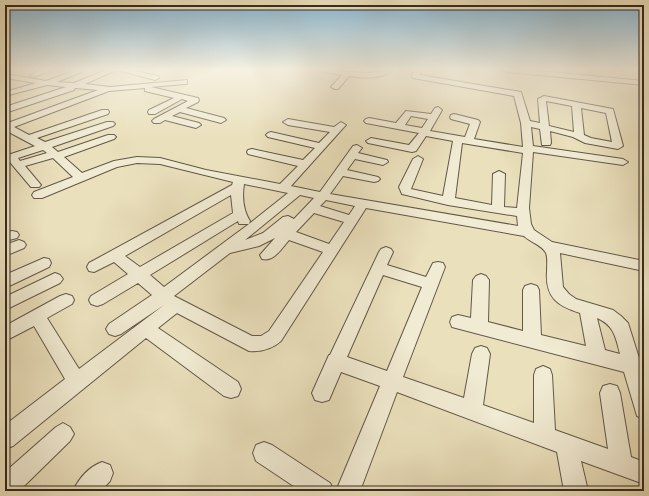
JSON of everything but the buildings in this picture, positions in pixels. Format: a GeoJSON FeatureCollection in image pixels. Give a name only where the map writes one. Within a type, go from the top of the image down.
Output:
{"type":"FeatureCollection","features":[{"type":"Feature","properties":{"kind":"street"},"geometry":{"type":"LineString","coordinates":[[30,93],[42,98]]}},
{"type":"Feature","properties":{"kind":"street"},"geometry":{"type":"LineString","coordinates":[[5,110],[56,93]]}},
{"type":"Feature","properties":{"kind":"street"},"geometry":{"type":"LineString","coordinates":[[6,127],[99,93]]}},
{"type":"Feature","properties":{"kind":"street"},"geometry":{"type":"LineString","coordinates":[[165,93],[195,100],[161,119],[196,125]]}},
{"type":"Feature","properties":{"kind":"street"},"geometry":{"type":"LineString","coordinates":[[517,93],[527,123],[528,150],[523,213],[524,224],[528,232]]}},
{"type":"Feature","properties":{"kind":"street"},"geometry":{"type":"LineString","coordinates":[[156,100],[168,94]]}},
{"type":"Feature","properties":{"kind":"street"},"geometry":{"type":"LineString","coordinates":[[152,112],[182,97]]}},
{"type":"Feature","properties":{"kind":"street"},"geometry":{"type":"LineString","coordinates":[[527,123],[544,127],[579,136],[588,141],[618,146],[612,112],[542,99],[544,127],[546,143]]}},
{"type":"Feature","properties":{"kind":"street"},"geometry":{"type":"LineString","coordinates":[[576,105],[579,136]]}},
{"type":"Feature","properties":{"kind":"street"},"geometry":{"type":"LineString","coordinates":[[182,107],[222,116]]}},
{"type":"Feature","properties":{"kind":"street"},"geometry":{"type":"LineString","coordinates":[[56,109],[82,120]]}},
{"type":"Feature","properties":{"kind":"street"},"geometry":{"type":"LineString","coordinates":[[29,138],[105,112]]}},
{"type":"Feature","properties":{"kind":"street"},"geometry":{"type":"LineString","coordinates":[[371,141],[412,149],[436,114],[409,113],[398,127]]}},
{"type":"Feature","properties":{"kind":"street"},"geometry":{"type":"LineString","coordinates":[[448,201],[463,140],[475,122],[454,117]]}},
{"type":"Feature","properties":{"kind":"street"},"geometry":{"type":"LineString","coordinates":[[283,188],[338,128],[288,122]]}},
{"type":"Feature","properties":{"kind":"street"},"geometry":{"type":"LineString","coordinates":[[369,122],[463,140],[623,162]]}},
{"type":"Feature","properties":{"kind":"street"},"geometry":{"type":"LineString","coordinates":[[5,166],[45,146],[110,124]]}},
{"type":"Feature","properties":{"kind":"street"},"geometry":{"type":"LineString","coordinates":[[6,127],[45,146],[80,178]]}},
{"type":"Feature","properties":{"kind":"street"},"geometry":{"type":"LineString","coordinates":[[271,135],[321,146]]}},
{"type":"Feature","properties":{"kind":"street"},"geometry":{"type":"LineString","coordinates":[[13,161],[56,155],[111,137]]}},
{"type":"Feature","properties":{"kind":"street"},"geometry":{"type":"LineString","coordinates":[[252,152],[305,164]]}},
{"type":"Feature","properties":{"kind":"street"},"geometry":{"type":"LineString","coordinates":[[227,249],[252,244],[268,238],[318,195],[340,172],[355,152],[383,162]]}},
{"type":"Feature","properties":{"kind":"street"},"geometry":{"type":"LineString","coordinates":[[13,161],[37,190],[80,178],[114,164],[137,160],[160,161],[238,183],[283,188],[363,204],[528,232],[549,246],[644,266]]}},
{"type":"Feature","properties":{"kind":"street"},"geometry":{"type":"LineString","coordinates":[[418,160],[405,188],[406,191],[448,201],[523,213]]}},
{"type":"Feature","properties":{"kind":"street"},"geometry":{"type":"LineString","coordinates":[[340,172],[374,179]]}},
{"type":"Feature","properties":{"kind":"street"},"geometry":{"type":"LineString","coordinates":[[498,210],[499,174]]}},
{"type":"Feature","properties":{"kind":"street"},"geometry":{"type":"LineString","coordinates":[[238,183],[237,202],[240,214],[243,220],[252,228]]}},
{"type":"Feature","properties":{"kind":"street"},"geometry":{"type":"LineString","coordinates":[[94,267],[238,183]]}},
{"type":"Feature","properties":{"kind":"street"},"geometry":{"type":"LineString","coordinates":[[114,329],[168,299],[298,191]]}},
{"type":"Feature","properties":{"kind":"street"},"geometry":{"type":"LineString","coordinates":[[267,255],[312,208],[318,195]]}},
{"type":"Feature","properties":{"kind":"street"},"geometry":{"type":"LineString","coordinates":[[115,256],[168,299],[249,343],[257,344],[267,342],[274,336],[363,204]]}},
{"type":"Feature","properties":{"kind":"street"},"geometry":{"type":"LineString","coordinates":[[312,208],[352,220]]}},
{"type":"Feature","properties":{"kind":"street"},"geometry":{"type":"LineString","coordinates":[[97,300],[240,214]]}},
{"type":"Feature","properties":{"kind":"street"},"geometry":{"type":"LineString","coordinates":[[287,234],[332,250]]}},
{"type":"Feature","properties":{"kind":"street"},"geometry":{"type":"LineString","coordinates":[[5,251],[12,239]]}},
{"type":"Feature","properties":{"kind":"street"},"geometry":{"type":"LineString","coordinates":[[549,246],[554,254],[554,283],[558,292],[563,298],[587,308],[610,315],[618,321],[622,328],[644,409]]}},
{"type":"Feature","properties":{"kind":"street"},"geometry":{"type":"LineString","coordinates":[[322,393],[335,361],[386,252]]}},
{"type":"Feature","properties":{"kind":"street"},"geometry":{"type":"LineString","coordinates":[[5,282],[44,263]]}},
{"type":"Feature","properties":{"kind":"street"},"geometry":{"type":"LineString","coordinates":[[348,491],[435,275],[379,268]]}},
{"type":"Feature","properties":{"kind":"street"},"geometry":{"type":"LineString","coordinates":[[5,304],[55,279]]}},
{"type":"Feature","properties":{"kind":"street"},"geometry":{"type":"LineString","coordinates":[[479,327],[481,280]]}},
{"type":"Feature","properties":{"kind":"street"},"geometry":{"type":"LineString","coordinates":[[531,290],[532,340]]}},
{"type":"Feature","properties":{"kind":"street"},"geometry":{"type":"LineString","coordinates":[[5,438],[173,307],[168,299]]}},
{"type":"Feature","properties":{"kind":"street"},"geometry":{"type":"LineString","coordinates":[[5,334],[66,300]]}},
{"type":"Feature","properties":{"kind":"street"},"geometry":{"type":"LineString","coordinates":[[587,308],[597,357]]}},
{"type":"Feature","properties":{"kind":"street"},"geometry":{"type":"LineString","coordinates":[[37,316],[77,382]]}},
{"type":"Feature","properties":{"kind":"street"},"geometry":{"type":"LineString","coordinates":[[458,322],[631,365]]}},
{"type":"Feature","properties":{"kind":"street"},"geometry":{"type":"LineString","coordinates":[[146,329],[230,389]]}},
{"type":"Feature","properties":{"kind":"street"},"geometry":{"type":"LineString","coordinates":[[472,411],[481,354]]}},
{"type":"Feature","properties":{"kind":"street"},"geometry":{"type":"LineString","coordinates":[[335,361],[644,473]]}},
{"type":"Feature","properties":{"kind":"street"},"geometry":{"type":"LineString","coordinates":[[543,375],[545,438]]}},
{"type":"Feature","properties":{"kind":"street"},"geometry":{"type":"LineString","coordinates":[[610,393],[621,465]]}},
{"type":"Feature","properties":{"kind":"street"},"geometry":{"type":"LineString","coordinates":[[5,488],[63,434]]}},
{"type":"Feature","properties":{"kind":"street"},"geometry":{"type":"LineString","coordinates":[[566,445],[576,491]]}},
{"type":"Feature","properties":{"kind":"street"},"geometry":{"type":"LineString","coordinates":[[264,453],[322,491]]}},
{"type":"Feature","properties":{"kind":"street"},"geometry":{"type":"LineString","coordinates":[[84,491],[102,473]]}}]}
